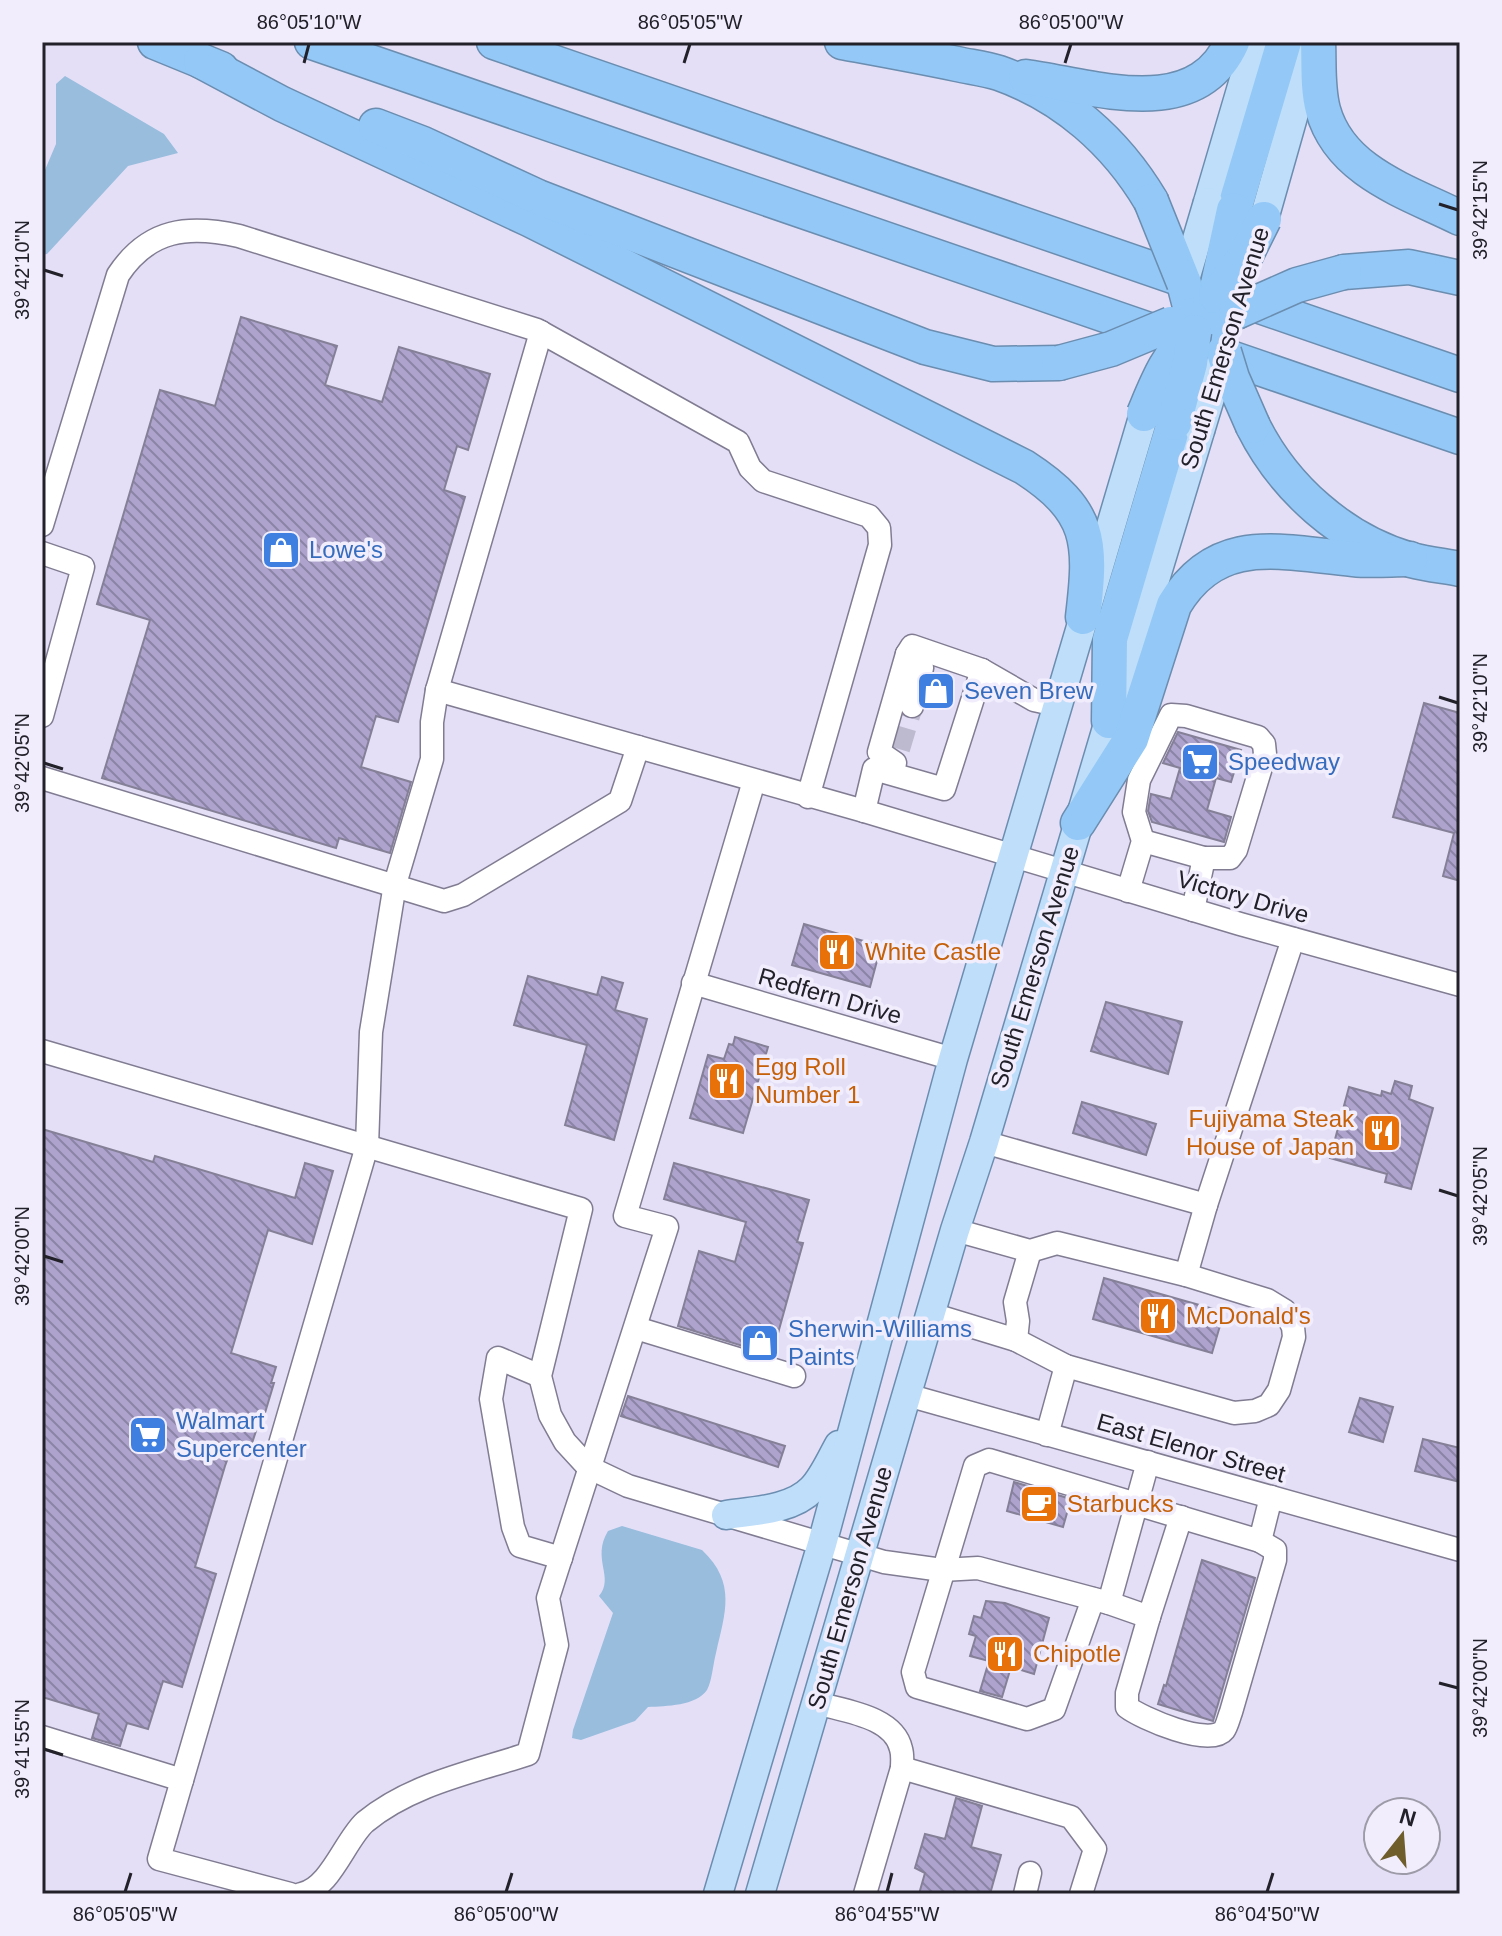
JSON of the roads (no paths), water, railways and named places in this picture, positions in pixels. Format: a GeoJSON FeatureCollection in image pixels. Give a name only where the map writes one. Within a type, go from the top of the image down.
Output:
{"type":"FeatureCollection","features":[{"type":"Feature","properties":{"kind":"highway"},"geometry":{"type":"LineString","coordinates":[[155,42],[423,144],[538,197],[925,347],[993,364],[1059,363],[1111,349],[1297,285],[1344,272],[1409,267],[1460,278]]}},
{"type":"Feature","properties":{"kind":"highway"},"geometry":{"type":"LineString","coordinates":[[312,42],[1460,437]]}},
{"type":"Feature","properties":{"kind":"highway"},"geometry":{"type":"LineString","coordinates":[[494,42],[1460,375]]}},
{"type":"Feature","properties":{"kind":"highway"},"geometry":{"type":"LineString","coordinates":[[842,42],[997,73],[1136,94],[1178,90],[1203,76],[1223,57],[1232,42]]}},
{"type":"Feature","properties":{"kind":"highway"},"geometry":{"type":"LineString","coordinates":[[1078,823],[1117,735],[1110,639],[1284,42]]}},
{"type":"Feature","properties":{"kind":"highway"},"geometry":{"type":"LineString","coordinates":[[1317,42],[1320,95],[1338,145],[1364,169],[1460,218]]}},
{"type":"Feature","properties":{"kind":"highway"},"geometry":{"type":"LineString","coordinates":[[201,61],[282,104],[529,219],[1024,467],[1048,482],[1068,502],[1080,521],[1089,555],[1083,617]]}},
{"type":"Feature","properties":{"kind":"highway"},"geometry":{"type":"LineString","coordinates":[[997,73],[1035,89],[1080,118],[1115,150],[1151,201],[1261,442],[1283,473],[1308,500],[1338,524],[1370,543],[1410,559],[1460,569]]}},
{"type":"Feature","properties":{"kind":"highway"},"geometry":{"type":"LineString","coordinates":[[1117,735],[1131,739],[1174,605],[1185,586],[1201,572],[1236,554],[1258,550],[1357,560],[1410,559]]}},
{"type":"Feature","properties":{"kind":"main road"},"geometry":{"type":"LineString","coordinates":[[1235,210],[1255,42]]}},
{"type":"Feature","properties":{"kind":"main road","name":"South Emerson Avenue"},"geometry":{"type":"LineString","coordinates":[[1235,210],[1317,42]]}},
{"type":"Feature","properties":{"kind":"main road","name":"South Emerson Avenue"},"geometry":{"type":"LineString","coordinates":[[718,1894],[822,1544],[953,1059],[1083,617],[1173,423]]}},
{"type":"Feature","properties":{"kind":"main road","name":"South Emerson Avenue"},"geometry":{"type":"LineString","coordinates":[[760,1894],[1078,823]]}},
{"type":"Feature","properties":{"kind":"main road"},"geometry":{"type":"LineString","coordinates":[[726,1515],[775,1507],[813,1489],[855,1421]]}},
{"type":"Feature","properties":{"kind":"street"},"geometry":{"type":"LineString","coordinates":[[42,525],[118,275],[125,264],[140,252],[179,230],[206,228],[239,236],[541,332],[738,442],[750,468],[763,481],[869,516],[879,528],[880,545],[808,797]]}},
{"type":"Feature","properties":{"kind":"street"},"geometry":{"type":"LineString","coordinates":[[290,1894],[159,1859],[367,1146],[371,1032],[395,884],[432,759],[432,722],[437,690],[541,332]]}},
{"type":"Feature","properties":{"kind":"street"},"geometry":{"type":"LineString","coordinates":[[42,553],[83,567],[42,716]]}},
{"type":"Feature","properties":{"kind":"street"},"geometry":{"type":"LineString","coordinates":[[982,670],[944,789],[879,752],[912,646],[982,670],[1034,700],[1057,705]]}},
{"type":"Feature","properties":{"kind":"street"},"geometry":{"type":"LineString","coordinates":[[907,654],[922,668],[912,706]]}},
{"type":"Feature","properties":{"kind":"street","name":"Victory Drive"},"geometry":{"type":"LineString","coordinates":[[437,690],[1460,985]]}},
{"type":"Feature","properties":{"kind":"street"},"geometry":{"type":"LineString","coordinates":[[1128,891],[1143,841],[1134,812],[1139,780],[1171,715],[1186,716],[1258,737],[1264,744],[1265,754],[1236,850],[1230,858],[1204,858],[1143,841]]}},
{"type":"Feature","properties":{"kind":"street"},"geometry":{"type":"LineString","coordinates":[[1117,735],[1139,780]]}},
{"type":"Feature","properties":{"kind":"street"},"geometry":{"type":"LineString","coordinates":[[42,778],[444,901],[463,895],[620,801],[638,747]]}},
{"type":"Feature","properties":{"kind":"street"},"geometry":{"type":"LineString","coordinates":[[864,811],[874,769],[896,762]]}},
{"type":"Feature","properties":{"kind":"street"},"geometry":{"type":"LineString","coordinates":[[301,1894],[329,1873],[363,1824],[405,1794],[528,1754],[557,1645],[548,1598],[667,1227],[625,1216],[754,781]]}},
{"type":"Feature","properties":{"kind":"street"},"geometry":{"type":"LineString","coordinates":[[1193,910],[1204,858]]}},
{"type":"Feature","properties":{"kind":"street"},"geometry":{"type":"LineString","coordinates":[[1186,1275],[1293,939]]}},
{"type":"Feature","properties":{"kind":"street","name":"Redfern Drive"},"geometry":{"type":"LineString","coordinates":[[693,983],[953,1059]]}},
{"type":"Feature","properties":{"kind":"street"},"geometry":{"type":"LineString","coordinates":[[42,1051],[581,1209],[540,1376],[550,1415],[565,1442],[591,1469],[628,1486],[884,1562],[942,1570],[978,1568],[1149,1617]]}},
{"type":"Feature","properties":{"kind":"street"},"geometry":{"type":"LineString","coordinates":[[984,1142],[1206,1205]]}},
{"type":"Feature","properties":{"kind":"street"},"geometry":{"type":"LineString","coordinates":[[931,1314],[1016,1340],[1066,1366],[1234,1413],[1255,1411],[1269,1405],[1279,1390],[1294,1337],[1293,1327],[1285,1311],[1267,1300],[1186,1275],[1057,1243],[1030,1251],[955,1230]]}},
{"type":"Feature","properties":{"kind":"street"},"geometry":{"type":"LineString","coordinates":[[1016,1340],[1018,1321],[1015,1302],[1030,1251]]}},
{"type":"Feature","properties":{"kind":"street"},"geometry":{"type":"LineString","coordinates":[[636,1328],[794,1376]]}},
{"type":"Feature","properties":{"kind":"street"},"geometry":{"type":"LineString","coordinates":[[540,1376],[498,1358],[491,1399],[513,1527],[520,1546],[561,1558]]}},
{"type":"Feature","properties":{"kind":"street"},"geometry":{"type":"LineString","coordinates":[[1047,1435],[1066,1366]]}},
{"type":"Feature","properties":{"kind":"street","name":"East Elenor Street"},"geometry":{"type":"LineString","coordinates":[[907,1395],[1460,1550]]}},
{"type":"Feature","properties":{"kind":"street"},"geometry":{"type":"LineString","coordinates":[[1148,1462],[1138,1504],[1101,1601],[1054,1709],[1027,1719],[917,1687],[913,1672],[942,1570],[975,1466],[989,1460],[1138,1504],[1181,1517],[1260,1541],[1275,1550],[1275,1560],[1231,1712],[1224,1730],[1215,1736],[1203,1737],[1140,1717],[1127,1707],[1127,1693],[1181,1517]]}},
{"type":"Feature","properties":{"kind":"street"},"geometry":{"type":"LineString","coordinates":[[1260,1541],[1271,1497]]}},
{"type":"Feature","properties":{"kind":"street"},"geometry":{"type":"LineString","coordinates":[[817,1703],[876,1720],[894,1734],[901,1749],[902,1768],[865,1894]]}},
{"type":"Feature","properties":{"kind":"street"},"geometry":{"type":"LineString","coordinates":[[42,1737],[182,1780]]}},
{"type":"Feature","properties":{"kind":"street"},"geometry":{"type":"LineString","coordinates":[[902,1768],[1071,1817],[1095,1849],[1081,1894]]}},
{"type":"Feature","properties":{"kind":"water"},"geometry":{"type":"Polygon","coordinates":[[[65,76],[164,134],[178,153],[128,166],[47,254],[42,255],[42,177],[56,144],[56,84],[65,76]]]}},
{"type":"Feature","properties":{"kind":"water"},"geometry":{"type":"Polygon","coordinates":[[[622,1526],[702,1550],[713,1562],[724,1587],[723,1625],[710,1682],[702,1695],[680,1704],[648,1707],[635,1721],[581,1740],[572,1738],[573,1730],[613,1613],[599,1596],[605,1582],[603,1541],[608,1531],[622,1526]]]}},
{"type":"Feature","properties":{"kind":"tunnel"},"geometry":{"type":"LineString","coordinates":[[899,749],[912,706]]}},
{"type":"Feature","properties":{"kind":"place","name":"Lowe's"},"geometry":{"type":"Point","coordinates":[281,550]}},
{"type":"Feature","properties":{"kind":"place","name":"Seven Brew"},"geometry":{"type":"Point","coordinates":[936,691]}},
{"type":"Feature","properties":{"kind":"place","name":"Speedway"},"geometry":{"type":"Point","coordinates":[1200,762]}},
{"type":"Feature","properties":{"kind":"place","name":"White Castle"},"geometry":{"type":"Point","coordinates":[837,952]}},
{"type":"Feature","properties":{"kind":"place","name":"Egg Roll Number 1"},"geometry":{"type":"Point","coordinates":[727,1081]}},
{"type":"Feature","properties":{"kind":"place","name":"Fujiyama Steak House of Japan"},"geometry":{"type":"Point","coordinates":[1382,1133]}},
{"type":"Feature","properties":{"kind":"place","name":"McDonald's"},"geometry":{"type":"Point","coordinates":[1158,1316]}},
{"type":"Feature","properties":{"kind":"place","name":"Sherwin-Williams Paints"},"geometry":{"type":"Point","coordinates":[760,1343]}},
{"type":"Feature","properties":{"kind":"place","name":"Walmart Supercenter"},"geometry":{"type":"Point","coordinates":[148,1435]}},
{"type":"Feature","properties":{"kind":"place","name":"Starbucks"},"geometry":{"type":"Point","coordinates":[1039,1504]}},
{"type":"Feature","properties":{"kind":"place","name":"Chipotle"},"geometry":{"type":"Point","coordinates":[1005,1654]}}]}
